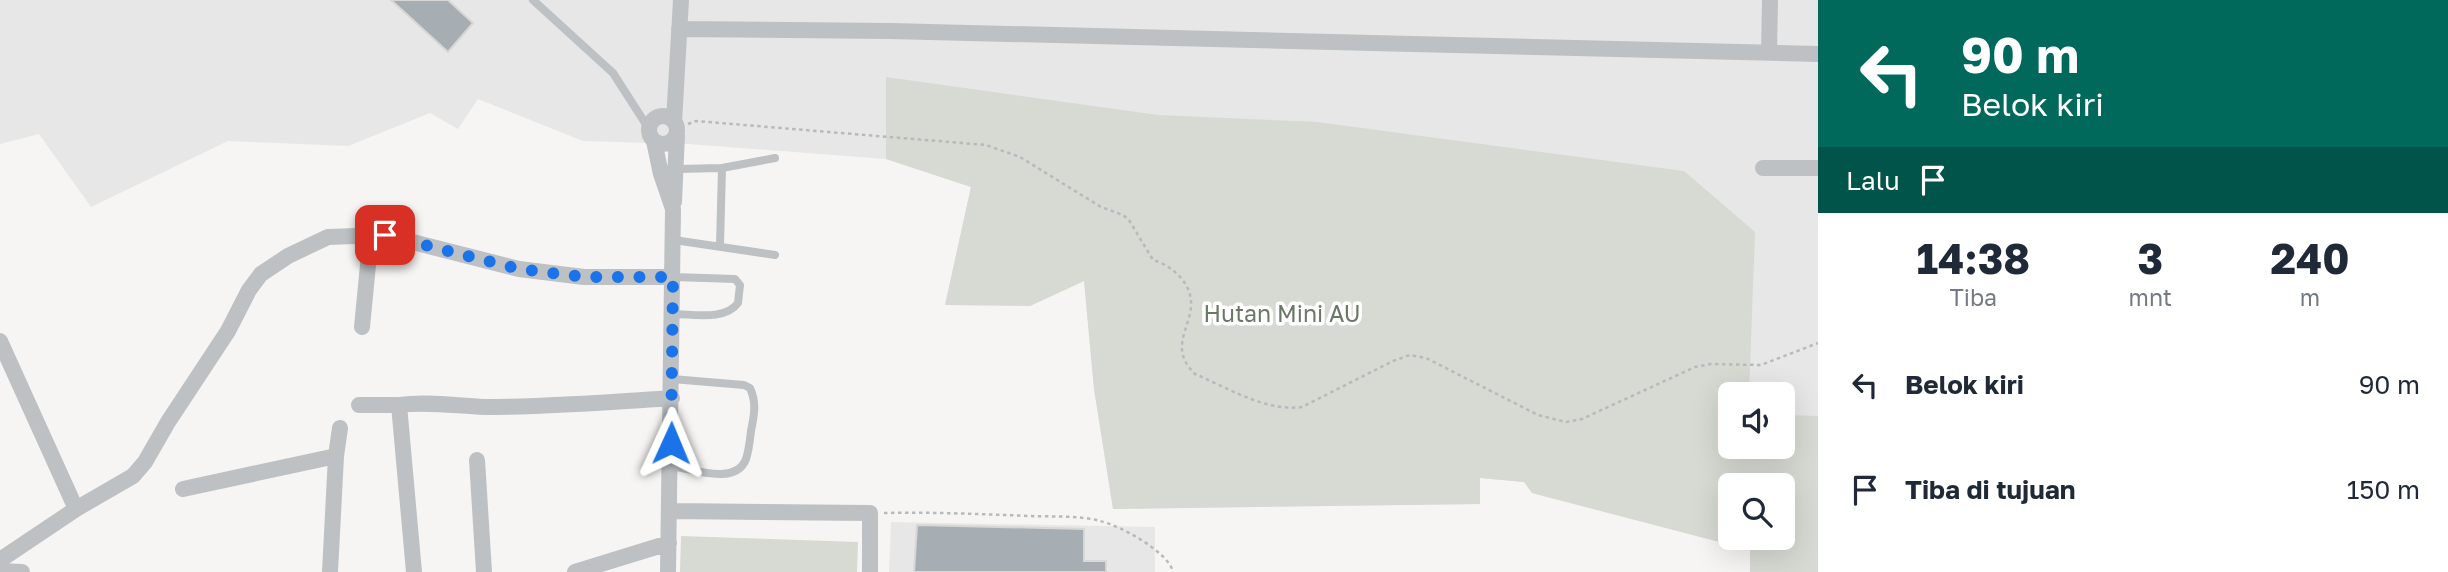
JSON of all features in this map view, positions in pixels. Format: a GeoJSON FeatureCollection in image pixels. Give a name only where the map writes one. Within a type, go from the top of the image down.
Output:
{"type":"FeatureCollection","features":[{"type":"Feature","properties":{"kind":"street"},"geometry":{"type":"LineString","coordinates":[[668,572],[673,209],[677,169],[681,0]]}},
{"type":"Feature","properties":{"kind":"street"},"geometry":{"type":"LineString","coordinates":[[1769,52],[1770,0]]}},
{"type":"Feature","properties":{"kind":"street"},"geometry":{"type":"LineString","coordinates":[[679,29],[890,31],[1818,54]]}},
{"type":"Feature","properties":{"kind":"street"},"geometry":{"type":"LineString","coordinates":[[673,209],[651,135],[657,117],[666,116],[676,128]]}},
{"type":"Feature","properties":{"kind":"street"},"geometry":{"type":"LineString","coordinates":[[651,135],[667,144],[676,128]]}},
{"type":"Feature","properties":{"kind":"street"},"geometry":{"type":"LineString","coordinates":[[1763,168],[1818,168]]}},
{"type":"Feature","properties":{"kind":"street"},"geometry":{"type":"LineString","coordinates":[[0,560],[76,509],[125,481],[145,462],[261,274],[281,260],[328,237],[371,234],[402,237],[467,257],[519,269],[584,277],[673,277]]}},
{"type":"Feature","properties":{"kind":"street"},"geometry":{"type":"LineString","coordinates":[[362,327],[371,234]]}},
{"type":"Feature","properties":{"kind":"street"},"geometry":{"type":"LineString","coordinates":[[0,341],[76,509]]}},
{"type":"Feature","properties":{"kind":"street"},"geometry":{"type":"LineString","coordinates":[[359,405],[412,403],[484,407],[561,406],[672,398]]}},
{"type":"Feature","properties":{"kind":"street"},"geometry":{"type":"LineString","coordinates":[[399,405],[414,572]]}},
{"type":"Feature","properties":{"kind":"street"},"geometry":{"type":"LineString","coordinates":[[330,572],[340,428]]}},
{"type":"Feature","properties":{"kind":"street"},"geometry":{"type":"LineString","coordinates":[[183,489],[336,456]]}},
{"type":"Feature","properties":{"kind":"street"},"geometry":{"type":"LineString","coordinates":[[477,460],[484,572]]}},
{"type":"Feature","properties":{"kind":"street"},"geometry":{"type":"LineString","coordinates":[[670,511],[870,513],[870,572]]}},
{"type":"Feature","properties":{"kind":"street"},"geometry":{"type":"LineString","coordinates":[[575,572],[669,543]]}},
{"type":"Feature","properties":{"kind":"street"},"geometry":{"type":"LineString","coordinates":[[0,571],[22,572]]}},
{"type":"Feature","properties":{"kind":"lane"},"geometry":{"type":"LineString","coordinates":[[533,0],[613,73],[651,135]]}},
{"type":"Feature","properties":{"kind":"lane"},"geometry":{"type":"LineString","coordinates":[[677,169],[722,168],[775,158]]}},
{"type":"Feature","properties":{"kind":"lane"},"geometry":{"type":"LineString","coordinates":[[720,245],[722,168]]}},
{"type":"Feature","properties":{"kind":"lane"},"geometry":{"type":"LineString","coordinates":[[674,240],[775,255]]}},
{"type":"Feature","properties":{"kind":"lane"},"geometry":{"type":"LineString","coordinates":[[673,277],[735,279],[740,285],[738,303],[728,312],[713,315],[673,314]]}},
{"type":"Feature","properties":{"kind":"lane"},"geometry":{"type":"LineString","coordinates":[[671,466],[720,474],[740,468],[746,459],[755,409],[750,388],[744,385],[672,379]]}},
{"type":"Feature","properties":{"kind":"path"},"geometry":{"type":"LineString","coordinates":[[676,128],[696,121],[986,145],[1020,158],[1101,207],[1129,220],[1153,260],[1165,264],[1185,282],[1190,294],[1191,307],[1182,349],[1185,363],[1195,374],[1273,407],[1303,407],[1393,360],[1410,355],[1426,358],[1538,415],[1566,422],[1582,419],[1695,367],[1711,364],[1761,365],[1818,343]]}},
{"type":"Feature","properties":{"kind":"path"},"geometry":{"type":"LineString","coordinates":[[870,513],[999,514],[1099,520],[1119,527],[1160,553],[1173,572]]}},
{"type":"Feature","properties":{"kind":"shaded area"},"geometry":{"type":"Polygon","coordinates":[[[0,0],[1818,0],[1818,572],[1750,572],[1750,550],[1795,550],[1795,473],[1718,473],[1718,542],[1532,493],[1524,482],[1480,478],[1480,504],[1113,509],[1094,389],[1084,281],[1030,306],[945,305],[971,187],[886,159],[688,144],[583,141],[478,99],[458,129],[430,113],[348,146],[228,141],[91,207],[39,134],[0,144],[0,0]]]}},
{"type":"Feature","properties":{"kind":"shaded area"},"geometry":{"type":"Polygon","coordinates":[[[891,522],[1155,527],[1155,572],[889,572],[891,522]]]}},
{"type":"Feature","properties":{"kind":"green space","name":"Hutan Mini AU"},"geometry":{"type":"Polygon","coordinates":[[[886,77],[1158,115],[1317,122],[1684,171],[1755,232],[1749,382],[1718,382],[1718,459],[1795,459],[1795,415],[1818,416],[1818,572],[1750,572],[1750,550],[1795,550],[1795,473],[1718,473],[1718,542],[1532,493],[1524,482],[1480,478],[1480,504],[1113,509],[1094,389],[1084,281],[1030,306],[945,305],[971,187],[886,159],[886,77]]]}},
{"type":"Feature","properties":{"kind":"green space"},"geometry":{"type":"Polygon","coordinates":[[[681,536],[858,542],[857,572],[680,572],[681,536]]]}},
{"type":"Feature","properties":{"kind":"building"},"geometry":{"type":"Polygon","coordinates":[[[391,0],[448,0],[473,23],[448,52],[391,0]]]}},
{"type":"Feature","properties":{"kind":"building"},"geometry":{"type":"Polygon","coordinates":[[[917,525],[1084,529],[1084,561],[1106,561],[1106,572],[914,572],[917,525]]]}},
{"type":"Feature","properties":{"kind":"route"},"geometry":{"type":"LineString","coordinates":[[385,235],[402,237],[467,257],[519,269],[584,277],[673,277],[671,443]]}}]}
